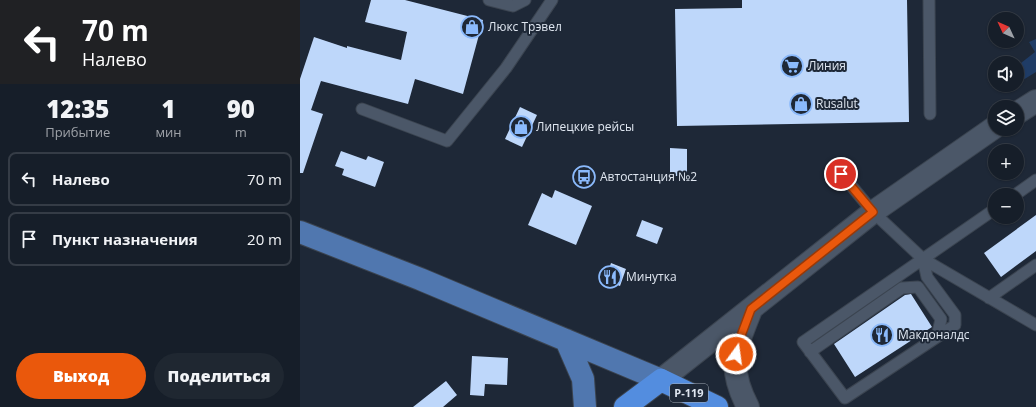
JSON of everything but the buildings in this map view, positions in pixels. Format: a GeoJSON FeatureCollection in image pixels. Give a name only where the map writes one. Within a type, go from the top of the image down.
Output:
{"type":"FeatureCollection","features":[{"type":"Feature","properties":{"kind":"highway","name":"Р-119"},"geometry":{"type":"LineString","coordinates":[[625,407],[661,380],[718,407]]}},
{"type":"Feature","properties":{"kind":"main road"},"geometry":{"type":"LineString","coordinates":[[1024,109],[1036,101]]}},
{"type":"Feature","properties":{"kind":"main road"},"geometry":{"type":"LineString","coordinates":[[300,232],[420,278],[661,380],[873,212],[988,132]]}},
{"type":"Feature","properties":{"kind":"main road"},"geometry":{"type":"LineString","coordinates":[[748,407],[741,394],[734,367],[739,341],[751,309]]}},
{"type":"Feature","properties":{"kind":"main road"},"geometry":{"type":"LineString","coordinates":[[566,340],[583,379],[585,407]]}},
{"type":"Feature","properties":{"kind":"lane"},"geometry":{"type":"LineString","coordinates":[[489,0],[513,6],[525,0]]}},
{"type":"Feature","properties":{"kind":"lane"},"geometry":{"type":"LineString","coordinates":[[362,109],[448,142],[506,68],[552,0]]}},
{"type":"Feature","properties":{"kind":"lane"},"geometry":{"type":"LineString","coordinates":[[930,0],[930,114]]}},
{"type":"Feature","properties":{"kind":"lane"},"geometry":{"type":"LineString","coordinates":[[835,166],[873,212],[923,259],[1036,325]]}},
{"type":"Feature","properties":{"kind":"lane"},"geometry":{"type":"LineString","coordinates":[[1024,189],[1036,180]]}},
{"type":"Feature","properties":{"kind":"lane"},"geometry":{"type":"LineString","coordinates":[[923,259],[927,277],[955,315],[955,326],[845,398],[803,342],[988,214]]}},
{"type":"Feature","properties":{"kind":"lane"},"geometry":{"type":"LineString","coordinates":[[989,298],[1036,265]]}},
{"type":"Feature","properties":{"kind":"lane"},"geometry":{"type":"LineString","coordinates":[[810,352],[902,288],[918,287],[941,319],[938,337]]}},
{"type":"Feature","properties":{"kind":"shaded area"},"geometry":{"type":"Polygon","coordinates":[[[1036,39],[1036,72],[1024,79],[1024,61],[1035,52],[1029,42],[1036,39]]]}},
{"type":"Feature","properties":{"kind":"place","name":"Люкс Трэвел"},"geometry":{"type":"Point","coordinates":[472,27]}},
{"type":"Feature","properties":{"kind":"place","name":"Линия"},"geometry":{"type":"Point","coordinates":[792,66]}},
{"type":"Feature","properties":{"kind":"place","name":"Rusalut"},"geometry":{"type":"Point","coordinates":[801,104]}},
{"type":"Feature","properties":{"kind":"place","name":"Липецкие рейсы"},"geometry":{"type":"Point","coordinates":[521,127]}},
{"type":"Feature","properties":{"kind":"place","name":"Автостанция №2"},"geometry":{"type":"Point","coordinates":[584,177]}},
{"type":"Feature","properties":{"kind":"place","name":"Минутка"},"geometry":{"type":"Point","coordinates":[610,277]}},
{"type":"Feature","properties":{"kind":"place","name":"Макдоналдс"},"geometry":{"type":"Point","coordinates":[882,335]}},
{"type":"Feature","properties":{"kind":"route"},"geometry":{"type":"LineString","coordinates":[[736,354],[739,341],[751,309],[873,212],[841,174]]}}]}
